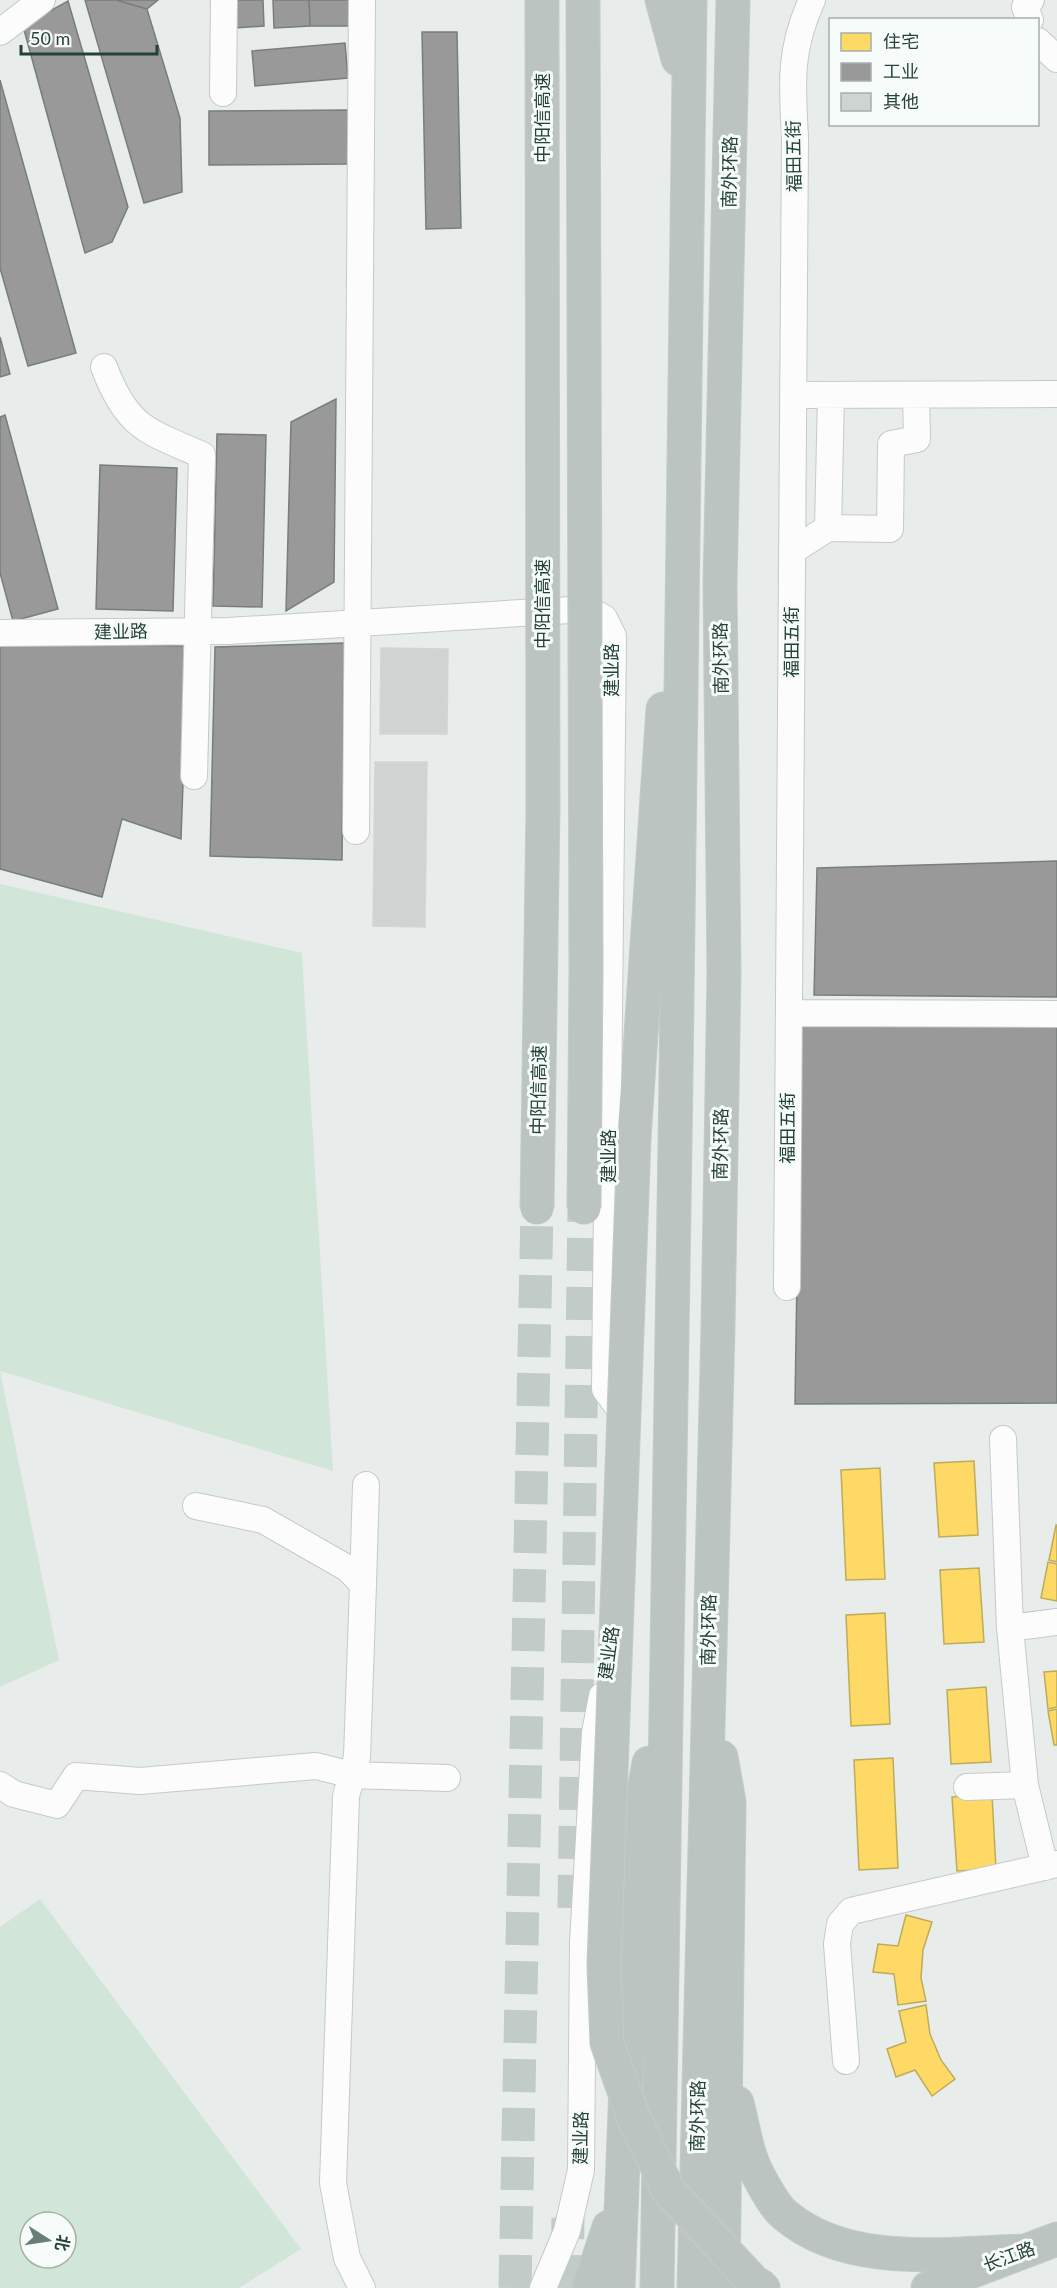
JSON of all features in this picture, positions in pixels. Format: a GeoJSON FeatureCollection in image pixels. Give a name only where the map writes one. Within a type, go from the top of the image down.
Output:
{"type":"FeatureCollection","features":[{"type":"Feature","properties":{"kind":"highway","name":"中阳信高速"},"geometry":{"type":"LineString","coordinates":[[537,1208],[543,808],[542,0]]}},
{"type":"Feature","properties":{"kind":"highway"},"geometry":{"type":"LineString","coordinates":[[583,0],[586,970],[584,1208]]}},
{"type":"Feature","properties":{"kind":"highway"},"geometry":{"type":"LineString","coordinates":[[662,0],[689,103]]}},
{"type":"Feature","properties":{"kind":"highway","name":"南外环路"},"geometry":{"type":"LineString","coordinates":[[657,2288],[683,737],[690,0]]}},
{"type":"Feature","properties":{"kind":"highway","name":"南外环路"},"geometry":{"type":"LineString","coordinates":[[694,2288],[724,997],[720,583],[733,0]]}},
{"type":"Feature","properties":{"kind":"highway"},"geometry":{"type":"LineString","coordinates":[[686,378],[634,1138],[604,1965],[607,2043],[634,2120],[669,2191],[754,2282],[764,2288]]}},
{"type":"Feature","properties":{"kind":"highway"},"geometry":{"type":"LineString","coordinates":[[618,2288],[636,1834],[666,1670]]}},
{"type":"Feature","properties":{"kind":"highway"},"geometry":{"type":"LineString","coordinates":[[708,1682],[729,1802],[723,2288]]}},
{"type":"Feature","properties":{"kind":"highway"},"geometry":{"type":"LineString","coordinates":[[727,2069],[756,2172],[784,2214],[817,2235],[858,2249],[903,2254],[1023,2251]]}},
{"type":"Feature","properties":{"kind":"highway"},"geometry":{"type":"LineString","coordinates":[[589,2288],[622,2182]]}},
{"type":"Feature","properties":{"kind":"highway","name":"长江路"},"geometry":{"type":"LineString","coordinates":[[928,2288],[1057,2240]]}},
{"type":"Feature","properties":{"kind":"street"},"geometry":{"type":"LineString","coordinates":[[0,32],[42,0]]}},
{"type":"Feature","properties":{"kind":"street"},"geometry":{"type":"LineString","coordinates":[[223,93],[225,0]]}},
{"type":"Feature","properties":{"kind":"street"},"geometry":{"type":"LineString","coordinates":[[356,831],[362,0]]}},
{"type":"Feature","properties":{"kind":"street","name":"福田五街"},"geometry":{"type":"LineString","coordinates":[[787,1287],[794,395],[795,137],[792,72],[802,21],[812,0]]}},
{"type":"Feature","properties":{"kind":"street"},"geometry":{"type":"LineString","coordinates":[[1029,18],[1025,7],[1031,0]]}},
{"type":"Feature","properties":{"kind":"street"},"geometry":{"type":"LineString","coordinates":[[1039,42],[1057,59]]}},
{"type":"Feature","properties":{"kind":"street"},"geometry":{"type":"LineString","coordinates":[[104,368],[115,398],[129,416],[158,436],[202,455],[194,776]]}},
{"type":"Feature","properties":{"kind":"street"},"geometry":{"type":"LineString","coordinates":[[792,550],[828,528],[890,529],[891,444],[917,439],[916,394]]}},
{"type":"Feature","properties":{"kind":"street"},"geometry":{"type":"LineString","coordinates":[[794,395],[1057,394]]}},
{"type":"Feature","properties":{"kind":"street"},"geometry":{"type":"LineString","coordinates":[[828,528],[831,395]]}},
{"type":"Feature","properties":{"kind":"street","name":"建业路"},"geometry":{"type":"LineString","coordinates":[[0,633],[198,631],[357,624],[587,609],[604,618],[613,636],[608,1287],[605,1389],[621,1411],[627,1438],[619,1582],[595,1744],[583,1943],[581,2170],[567,2231],[543,2288]]}},
{"type":"Feature","properties":{"kind":"street"},"geometry":{"type":"LineString","coordinates":[[789,1012],[1057,1014]]}},
{"type":"Feature","properties":{"kind":"street"},"geometry":{"type":"LineString","coordinates":[[846,2061],[837,1944],[840,1924],[850,1911],[1051,1865],[1025,1785],[1010,1628],[1003,1439]]}},
{"type":"Feature","properties":{"kind":"street"},"geometry":{"type":"LineString","coordinates":[[362,2288],[347,2258],[333,2183],[346,1796],[357,1757],[366,1485]]}},
{"type":"Feature","properties":{"kind":"street"},"geometry":{"type":"LineString","coordinates":[[196,1506],[263,1520],[347,1568],[363,1584]]}},
{"type":"Feature","properties":{"kind":"street"},"geometry":{"type":"LineString","coordinates":[[1010,1628],[1057,1622]]}},
{"type":"Feature","properties":{"kind":"street"},"geometry":{"type":"LineString","coordinates":[[0,1785],[14,1794],[57,1805],[76,1776],[140,1781],[316,1766],[352,1775],[447,1778]]}},
{"type":"Feature","properties":{"kind":"street"},"geometry":{"type":"LineString","coordinates":[[967,1787],[1025,1785]]}},
{"type":"Feature","properties":{"kind":"green space"},"geometry":{"type":"Polygon","coordinates":[[[0,884],[302,953],[333,1471],[0,1371],[0,884]]]}},
{"type":"Feature","properties":{"kind":"green space"},"geometry":{"type":"Polygon","coordinates":[[[0,1371],[59,1660],[0,1687],[0,1371]]]}},
{"type":"Feature","properties":{"kind":"green space"},"geometry":{"type":"Polygon","coordinates":[[[40,1899],[301,2249],[239,2288],[0,2288],[0,1927],[40,1899]]]}},
{"type":"Feature","properties":{"kind":"building: 住宅"},"geometry":{"type":"Polygon","coordinates":[[[974,1461],[978,1535],[939,1537],[934,1463],[974,1461]]]}},
{"type":"Feature","properties":{"kind":"building: 住宅"},"geometry":{"type":"Polygon","coordinates":[[[880,1468],[885,1579],[846,1580],[841,1470],[880,1468]]]}},
{"type":"Feature","properties":{"kind":"building: 住宅"},"geometry":{"type":"Polygon","coordinates":[[[1057,1525],[1057,1562],[1049,1560],[1057,1525]]]}},
{"type":"Feature","properties":{"kind":"building: 住宅"},"geometry":{"type":"Polygon","coordinates":[[[1048,1562],[1057,1564],[1057,1601],[1041,1598],[1048,1562]]]}},
{"type":"Feature","properties":{"kind":"building: 住宅"},"geometry":{"type":"Polygon","coordinates":[[[979,1568],[984,1642],[944,1644],[940,1570],[979,1568]]]}},
{"type":"Feature","properties":{"kind":"building: 住宅"},"geometry":{"type":"Polygon","coordinates":[[[885,1613],[890,1724],[851,1726],[846,1615],[885,1613]]]}},
{"type":"Feature","properties":{"kind":"building: 住宅"},"geometry":{"type":"Polygon","coordinates":[[[1057,1671],[1057,1707],[1048,1709],[1044,1672],[1057,1671]]]}},
{"type":"Feature","properties":{"kind":"building: 住宅"},"geometry":{"type":"Polygon","coordinates":[[[986,1687],[991,1762],[951,1764],[947,1690],[986,1687]]]}},
{"type":"Feature","properties":{"kind":"building: 住宅"},"geometry":{"type":"Polygon","coordinates":[[[1057,1709],[1057,1745],[1054,1745],[1048,1711],[1057,1709]]]}},
{"type":"Feature","properties":{"kind":"building: 住宅"},"geometry":{"type":"Polygon","coordinates":[[[893,1758],[898,1868],[859,1870],[854,1760],[893,1758]]]}},
{"type":"Feature","properties":{"kind":"building: 住宅"},"geometry":{"type":"Polygon","coordinates":[[[992,1794],[996,1869],[957,1871],[952,1797],[992,1794]]]}},
{"type":"Feature","properties":{"kind":"building: 住宅"},"geometry":{"type":"Polygon","coordinates":[[[906,1915],[932,1922],[923,1950],[921,1978],[926,2001],[898,2005],[894,1974],[873,1972],[878,1944],[898,1946],[906,1915]]]}},
{"type":"Feature","properties":{"kind":"building: 住宅"},"geometry":{"type":"Polygon","coordinates":[[[926,2005],[930,2034],[941,2060],[955,2079],[932,2096],[915,2070],[896,2077],[887,2049],[906,2042],[899,2011],[926,2005]]]}},
{"type":"Feature","properties":{"kind":"building: 工业"},"geometry":{"type":"Polygon","coordinates":[[[85,0],[116,0],[147,9],[180,118],[182,192],[144,203],[85,0]]]}},
{"type":"Feature","properties":{"kind":"building: 工业"},"geometry":{"type":"Polygon","coordinates":[[[116,0],[158,0],[147,9],[116,0]]]}},
{"type":"Feature","properties":{"kind":"building: 工业"},"geometry":{"type":"Polygon","coordinates":[[[233,0],[263,0],[264,26],[235,28],[233,0]]]}},
{"type":"Feature","properties":{"kind":"building: 工业"},"geometry":{"type":"Polygon","coordinates":[[[273,0],[309,0],[310,26],[274,28],[273,0]]]}},
{"type":"Feature","properties":{"kind":"building: 工业"},"geometry":{"type":"Polygon","coordinates":[[[309,0],[352,0],[353,26],[310,26],[309,0]]]}},
{"type":"Feature","properties":{"kind":"building: 工业"},"geometry":{"type":"Polygon","coordinates":[[[68,1],[128,207],[112,242],[85,253],[23,26],[68,1]]]}},
{"type":"Feature","properties":{"kind":"building: 工业"},"geometry":{"type":"Polygon","coordinates":[[[422,32],[457,32],[461,228],[426,229],[422,32]]]}},
{"type":"Feature","properties":{"kind":"building: 工业"},"geometry":{"type":"Polygon","coordinates":[[[345,43],[348,78],[255,86],[252,51],[345,43]]]}},
{"type":"Feature","properties":{"kind":"building: 工业"},"geometry":{"type":"Polygon","coordinates":[[[0,80],[76,353],[28,366],[0,268],[0,80]]]}},
{"type":"Feature","properties":{"kind":"building: 工业"},"geometry":{"type":"Polygon","coordinates":[[[351,110],[351,164],[209,165],[209,111],[351,110]]]}},
{"type":"Feature","properties":{"kind":"building: 工业"},"geometry":{"type":"Polygon","coordinates":[[[0,337],[10,374],[0,377],[0,337]]]}},
{"type":"Feature","properties":{"kind":"building: 工业"},"geometry":{"type":"Polygon","coordinates":[[[336,399],[334,582],[286,611],[291,422],[336,399]]]}},
{"type":"Feature","properties":{"kind":"building: 工业"},"geometry":{"type":"Polygon","coordinates":[[[5,415],[58,609],[13,621],[0,573],[0,417],[5,415]]]}},
{"type":"Feature","properties":{"kind":"building: 工业"},"geometry":{"type":"Polygon","coordinates":[[[217,434],[266,435],[262,607],[213,606],[217,434]]]}},
{"type":"Feature","properties":{"kind":"building: 工业"},"geometry":{"type":"Polygon","coordinates":[[[100,465],[177,468],[173,611],[96,609],[100,465]]]}},
{"type":"Feature","properties":{"kind":"building: 工业"},"geometry":{"type":"Polygon","coordinates":[[[0,643],[188,646],[181,839],[122,819],[102,897],[0,869],[0,643]]]}},
{"type":"Feature","properties":{"kind":"building: 工业"},"geometry":{"type":"Polygon","coordinates":[[[344,643],[342,860],[210,856],[215,647],[344,643]]]}},
{"type":"Feature","properties":{"kind":"building: 工业"},"geometry":{"type":"Polygon","coordinates":[[[1057,861],[1057,997],[814,995],[817,868],[1057,861]]]}},
{"type":"Feature","properties":{"kind":"building: 工业"},"geometry":{"type":"Polygon","coordinates":[[[801,1022],[1057,1027],[1057,1403],[795,1404],[801,1022]]]}},
{"type":"Feature","properties":{"kind":"building: 其他"},"geometry":{"type":"Polygon","coordinates":[[[381,648],[448,649],[447,734],[380,734],[381,648]]]}},
{"type":"Feature","properties":{"kind":"building: 其他"},"geometry":{"type":"Polygon","coordinates":[[[375,762],[427,762],[425,927],[373,926],[375,762]]]}},
{"type":"Feature","properties":{"kind":"tunnel"},"geometry":{"type":"LineString","coordinates":[[515,2288],[537,1208]]}},
{"type":"Feature","properties":{"kind":"tunnel"},"geometry":{"type":"LineString","coordinates":[[574,1908],[584,1208]]}},
{"type":"Feature","properties":{"kind":"tunnel"},"geometry":{"type":"LineString","coordinates":[[567,2288],[568,2218]]}}]}
